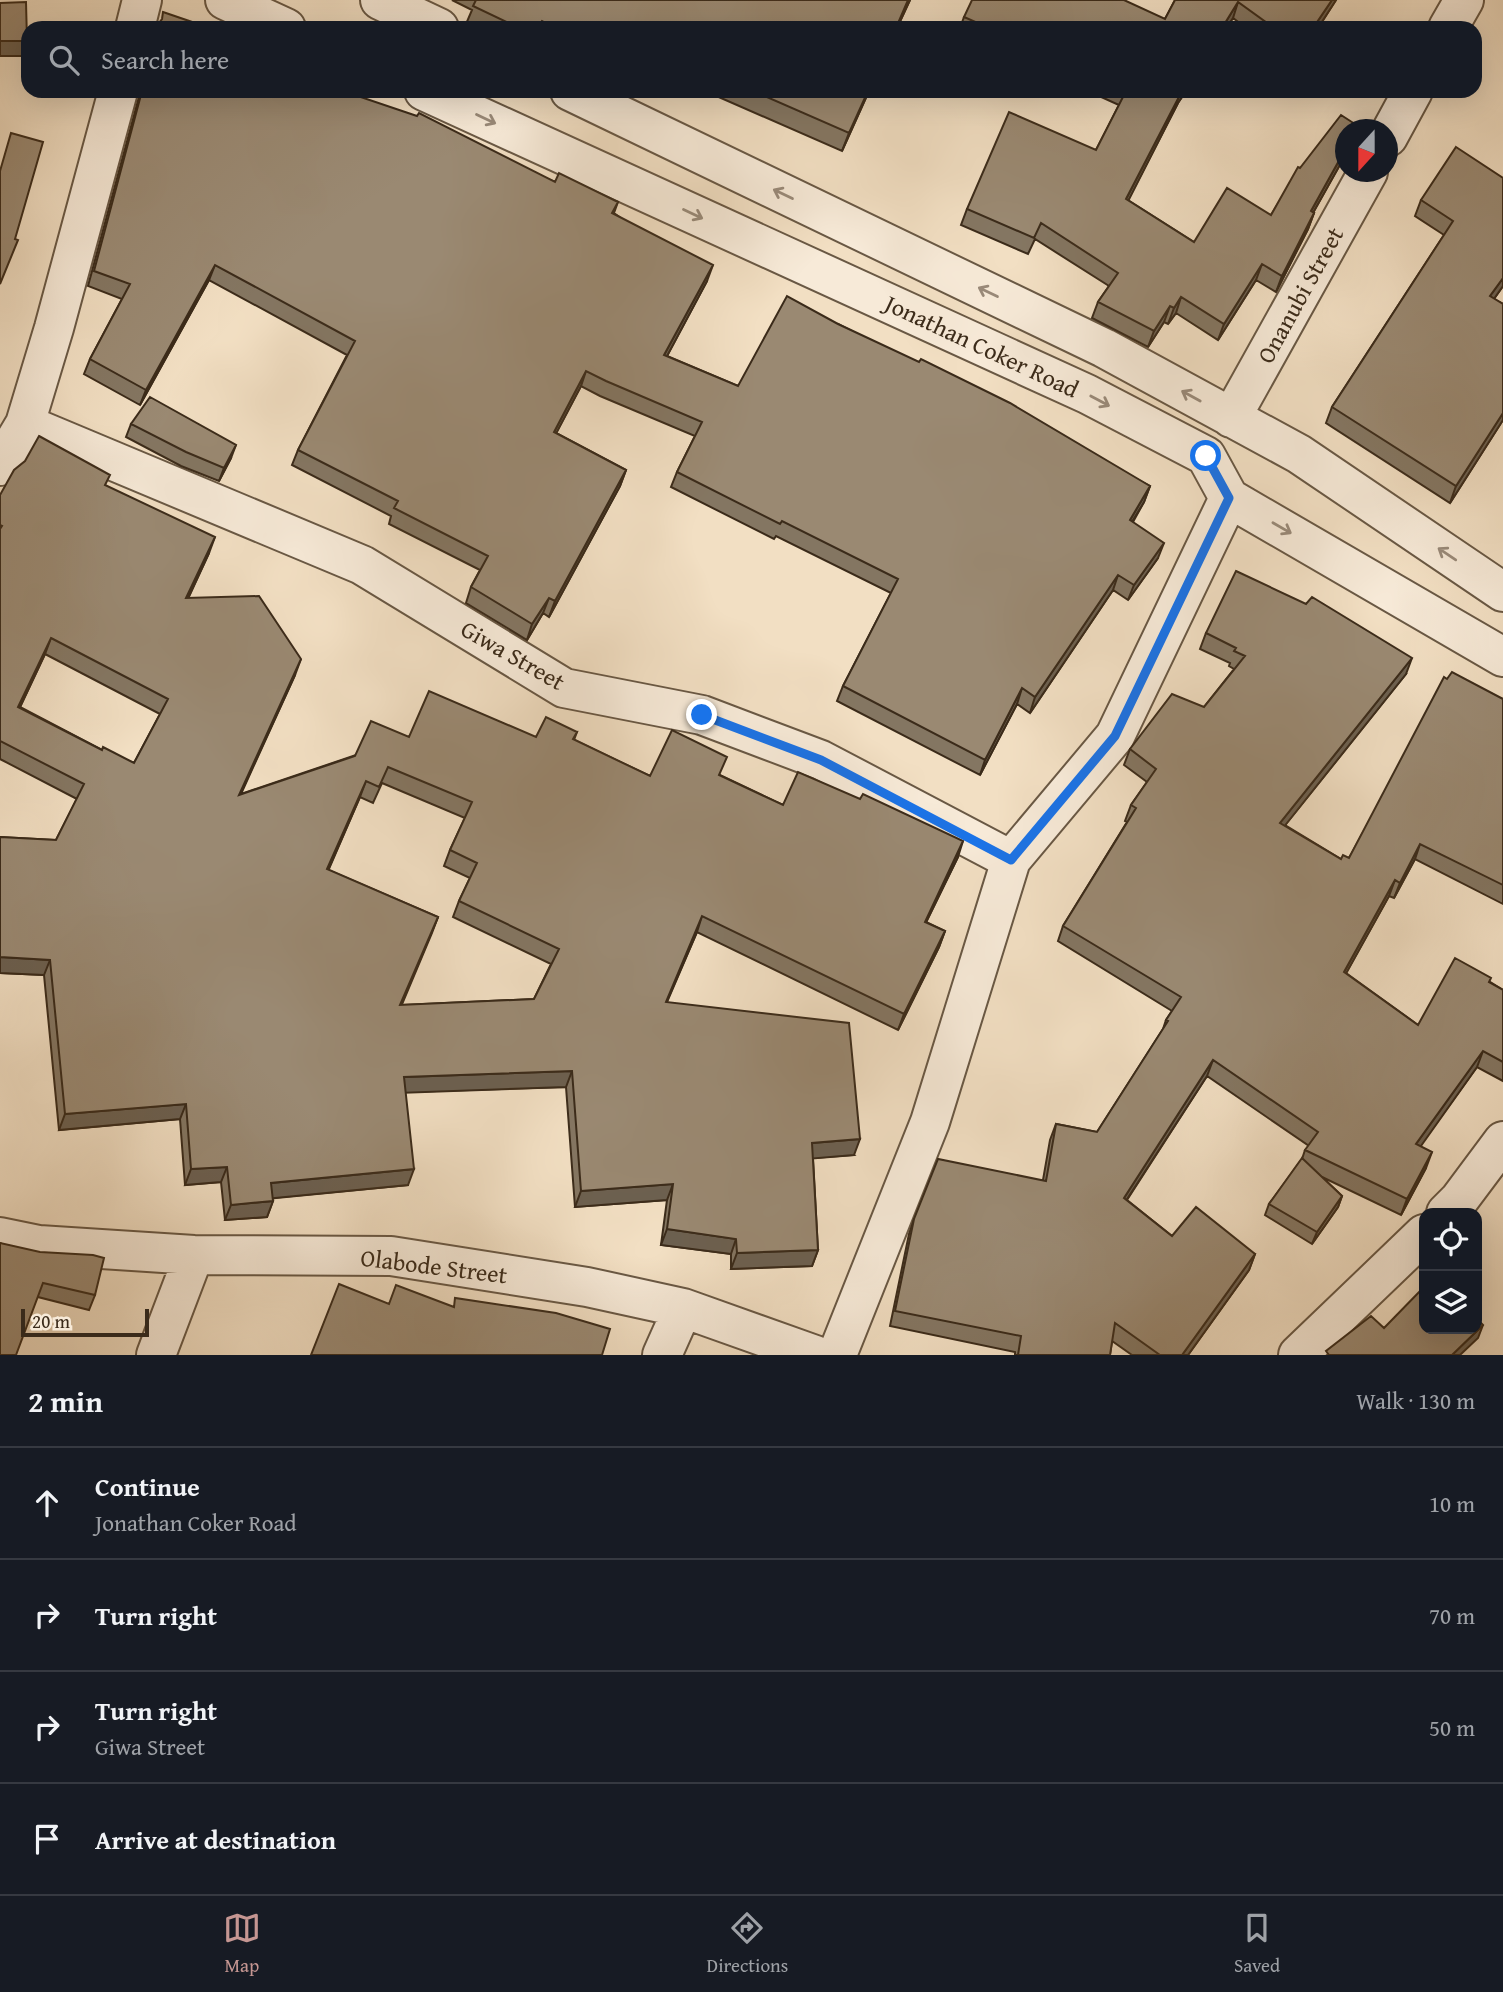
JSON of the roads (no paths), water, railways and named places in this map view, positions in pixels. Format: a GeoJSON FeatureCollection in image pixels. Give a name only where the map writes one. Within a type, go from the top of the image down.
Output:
{"type":"FeatureCollection","features":[{"type":"Feature","properties":{"kind":"street"},"geometry":{"type":"LineString","coordinates":[[137,21],[142,0]]}},
{"type":"Feature","properties":{"kind":"street"},"geometry":{"type":"LineString","coordinates":[[225,0],[271,21]]}},
{"type":"Feature","properties":{"kind":"street"},"geometry":{"type":"LineString","coordinates":[[380,0],[424,21]]}},
{"type":"Feature","properties":{"kind":"street"},"geometry":{"type":"LineString","coordinates":[[1452,21],[1464,0]]}},
{"type":"Feature","properties":{"kind":"street"},"geometry":{"type":"LineString","coordinates":[[0,466],[25,424],[116,98]]}},
{"type":"Feature","properties":{"kind":"street","name":"Jonathan Coker Road"},"geometry":{"type":"LineString","coordinates":[[439,98],[1087,394],[1206,456],[1229,498]]}},
{"type":"Feature","properties":{"kind":"street","name":"Jonathan Coker Road"},"geometry":{"type":"LineString","coordinates":[[585,98],[1104,348],[1299,454],[1503,592]]}},
{"type":"Feature","properties":{"kind":"street"},"geometry":{"type":"LineString","coordinates":[[1398,119],[1409,98]]}},
{"type":"Feature","properties":{"kind":"street","name":"Onanubi Street"},"geometry":{"type":"LineString","coordinates":[[1231,418],[1362,182]]}},
{"type":"Feature","properties":{"kind":"street","name":"Giwa Street"},"geometry":{"type":"LineString","coordinates":[[25,424],[362,565],[564,688],[702,715],[821,760],[1011,860]]}},
{"type":"Feature","properties":{"kind":"street"},"geometry":{"type":"LineString","coordinates":[[836,1355],[930,1122],[1011,860],[1115,736],[1229,498],[1503,657]]}},
{"type":"Feature","properties":{"kind":"street"},"geometry":{"type":"LineString","coordinates":[[1451,1208],[1503,1141]]}},
{"type":"Feature","properties":{"kind":"street","name":"Olabode Street"},"geometry":{"type":"LineString","coordinates":[[0,1237],[39,1245],[194,1255],[391,1256],[587,1287],[683,1308],[815,1355]]}},
{"type":"Feature","properties":{"kind":"street"},"geometry":{"type":"LineString","coordinates":[[1297,1355],[1419,1239]]}},
{"type":"Feature","properties":{"kind":"street"},"geometry":{"type":"LineString","coordinates":[[156,1355],[194,1255]]}},
{"type":"Feature","properties":{"kind":"street"},"geometry":{"type":"LineString","coordinates":[[662,1355],[683,1308]]}}]}
